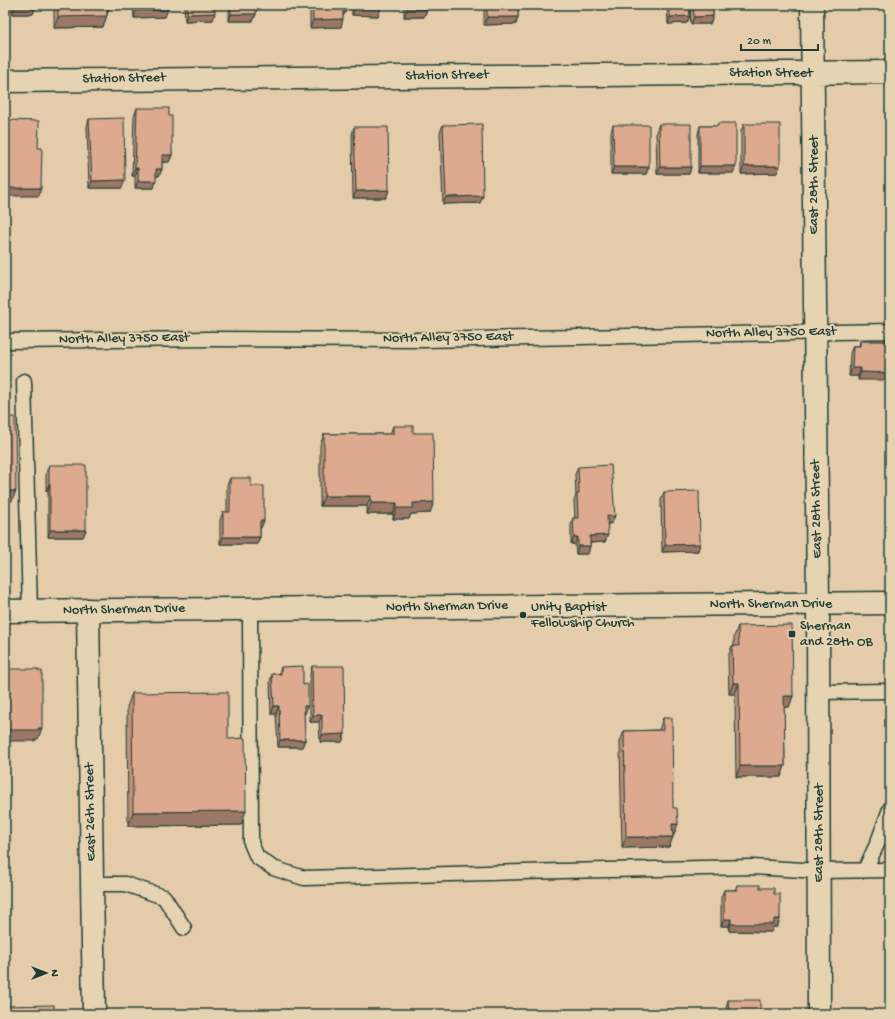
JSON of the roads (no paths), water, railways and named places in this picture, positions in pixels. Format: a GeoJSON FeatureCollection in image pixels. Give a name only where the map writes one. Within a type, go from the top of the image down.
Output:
{"type":"FeatureCollection","features":[{"type":"Feature","properties":{"kind":"street","name":"East 28th Street"},"geometry":{"type":"LineString","coordinates":[[812,5],[814,72],[818,604],[819,1014]]}},
{"type":"Feature","properties":{"kind":"street","name":"Station Street"},"geometry":{"type":"LineString","coordinates":[[5,80],[890,72]]}},
{"type":"Feature","properties":{"kind":"street","name":"North Sherman Drive"},"geometry":{"type":"LineString","coordinates":[[5,611],[890,603]]}},
{"type":"Feature","properties":{"kind":"street","name":"East 26th Street"},"geometry":{"type":"LineString","coordinates":[[88,610],[94,1014]]}},
{"type":"Feature","properties":{"kind":"lane","name":"North Alley 3750 East"},"geometry":{"type":"LineString","coordinates":[[5,341],[213,338],[422,340],[890,331]]}},
{"type":"Feature","properties":{"kind":"lane"},"geometry":{"type":"LineString","coordinates":[[24,382],[30,611]]}},
{"type":"Feature","properties":{"kind":"lane"},"geometry":{"type":"LineString","coordinates":[[250,609],[251,842],[257,857],[273,868],[304,878],[752,867],[819,871],[890,870]]}},
{"type":"Feature","properties":{"kind":"lane"},"geometry":{"type":"LineString","coordinates":[[818,692],[890,692]]}},
{"type":"Feature","properties":{"kind":"lane"},"geometry":{"type":"LineString","coordinates":[[865,870],[878,842],[890,809]]}},
{"type":"Feature","properties":{"kind":"lane"},"geometry":{"type":"LineString","coordinates":[[92,884],[125,884],[164,897],[184,928]]}},
{"type":"Feature","properties":{"kind":"place","name":"Unity Baptist Fellowship Church"},"geometry":{"type":"Point","coordinates":[523,615]}},
{"type":"Feature","properties":{"kind":"place","name":"Sherman and 28th OB"},"geometry":{"type":"Point","coordinates":[792,634]}}]}
